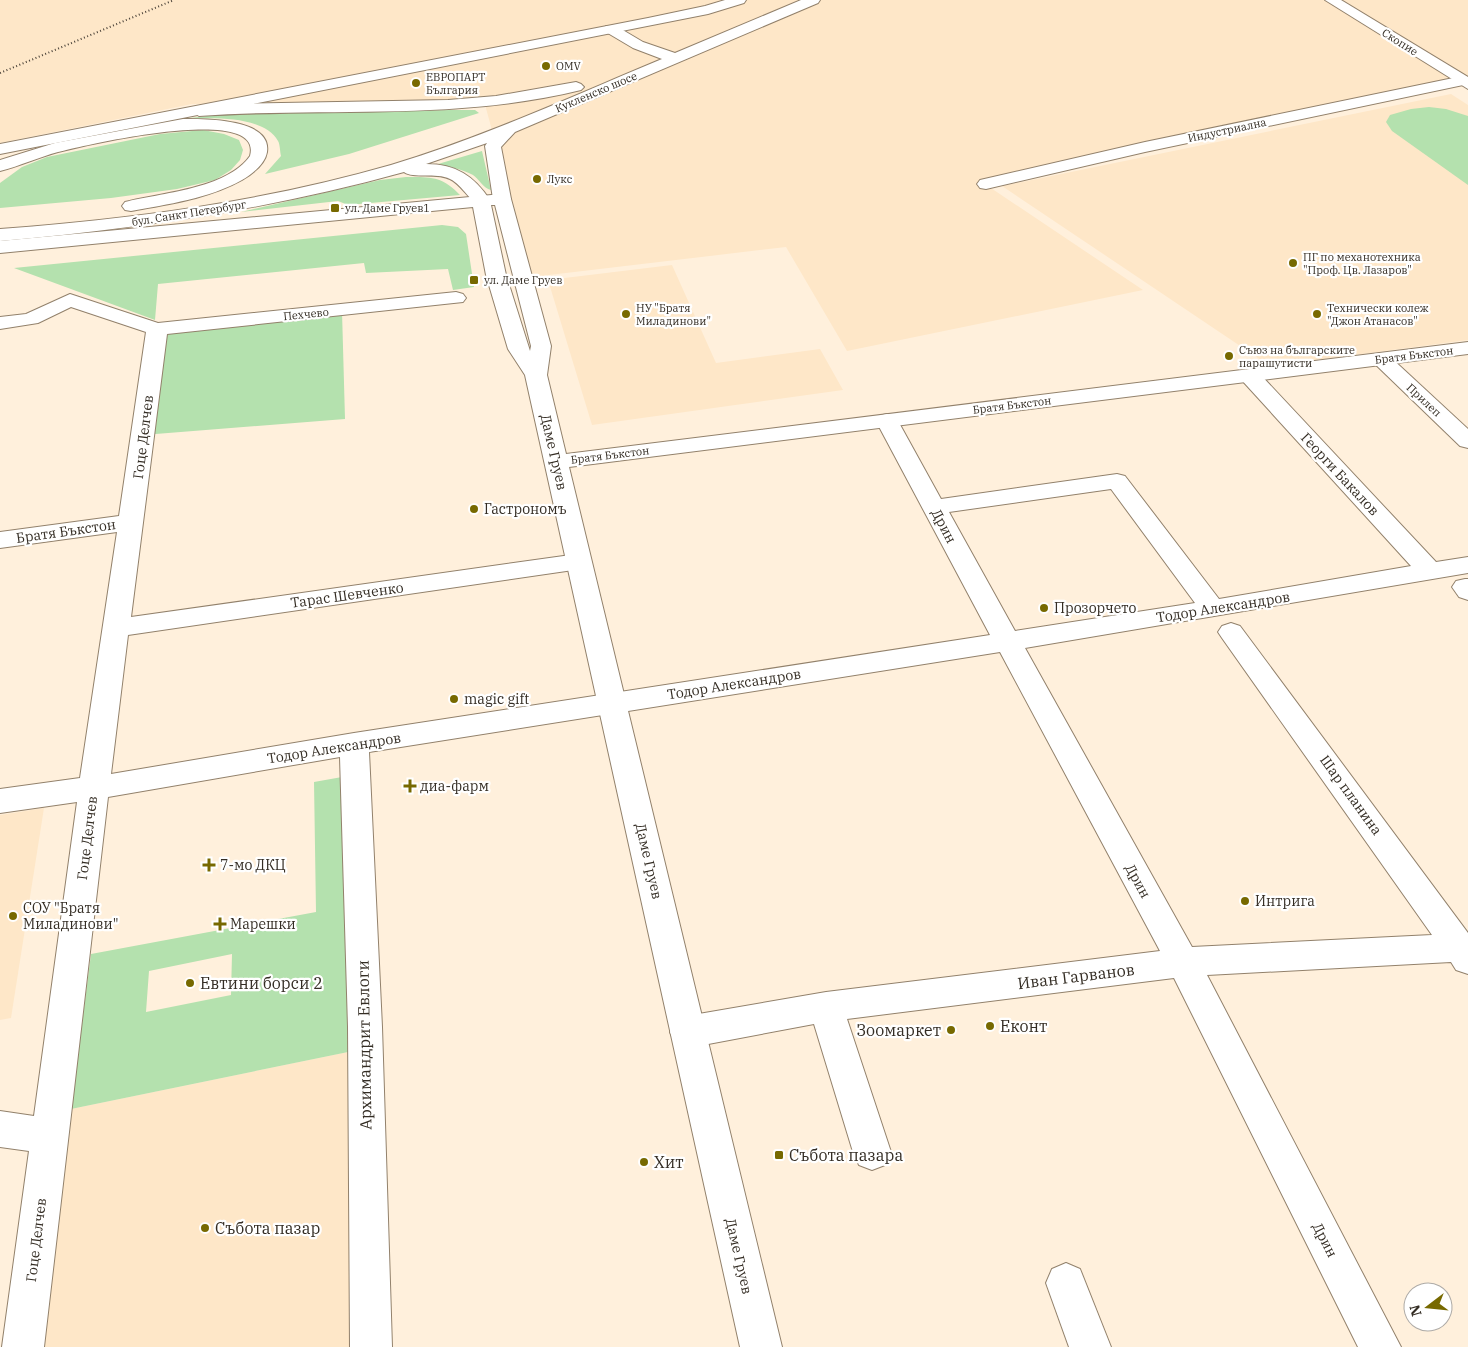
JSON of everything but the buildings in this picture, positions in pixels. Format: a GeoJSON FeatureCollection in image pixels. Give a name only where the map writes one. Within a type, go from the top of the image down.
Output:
{"type":"FeatureCollection","features":[{"type":"Feature","properties":{"kind":"street"},"geometry":{"type":"LineString","coordinates":[[0,149],[708,10],[738,0]]}},
{"type":"Feature","properties":{"kind":"street","name":"Кукленско шосе"},"geometry":{"type":"LineString","coordinates":[[360,163],[460,135],[778,0]]}},
{"type":"Feature","properties":{"kind":"street","name":"Кукленско шосе"},"geometry":{"type":"LineString","coordinates":[[375,174],[453,150],[509,129],[813,0]]}},
{"type":"Feature","properties":{"kind":"street","name":"Скопие"},"geometry":{"type":"LineString","coordinates":[[1332,0],[1466,82]]}},
{"type":"Feature","properties":{"kind":"street"},"geometry":{"type":"LineString","coordinates":[[611,29],[624,38],[674,58]]}},
{"type":"Feature","properties":{"kind":"street","name":"Индустриална"},"geometry":{"type":"LineString","coordinates":[[986,184],[1146,147],[1466,82]]}},
{"type":"Feature","properties":{"kind":"street"},"geometry":{"type":"LineString","coordinates":[[169,115],[239,108],[466,104],[576,87]]}},
{"type":"Feature","properties":{"kind":"street"},"geometry":{"type":"LineString","coordinates":[[0,166],[55,148],[156,128],[204,124],[231,127],[253,136],[260,150],[257,159],[247,168],[220,184],[125,208]]}},
{"type":"Feature","properties":{"kind":"street"},"geometry":{"type":"LineString","coordinates":[[509,129],[493,146],[503,205],[542,346],[536,375]]}},
{"type":"Feature","properties":{"kind":"street","name":"бул. Санкт Петербург"},"geometry":{"type":"LineString","coordinates":[[0,219],[125,208],[286,181],[360,163]]}},
{"type":"Feature","properties":{"kind":"street"},"geometry":{"type":"LineString","coordinates":[[375,174],[416,170],[444,171],[464,179],[472,185],[482,206],[496,275],[518,349],[536,375]]}},
{"type":"Feature","properties":{"kind":"street","name":"бул. Санкт Петербург"},"geometry":{"type":"LineString","coordinates":[[0,234],[130,223],[194,213],[273,199],[375,174]]}},
{"type":"Feature","properties":{"kind":"street"},"geometry":{"type":"LineString","coordinates":[[0,247],[503,205]]}},
{"type":"Feature","properties":{"kind":"street"},"geometry":{"type":"LineString","coordinates":[[0,259],[482,206]]}},
{"type":"Feature","properties":{"kind":"street"},"geometry":{"type":"LineString","coordinates":[[0,241],[36,243]]}},
{"type":"Feature","properties":{"kind":"street","name":"Пехчево"},"geometry":{"type":"LineString","coordinates":[[157,330],[456,298]]}},
{"type":"Feature","properties":{"kind":"street"},"geometry":{"type":"LineString","coordinates":[[0,323],[31,320],[70,300],[157,330]]}},
{"type":"Feature","properties":{"kind":"street","name":"Гоце Делчев"},"geometry":{"type":"LineString","coordinates":[[23,1347],[94,788],[157,330]]}},
{"type":"Feature","properties":{"kind":"street","name":"Братя Бъкстон"},"geometry":{"type":"LineString","coordinates":[[557,462],[1468,348]]}},
{"type":"Feature","properties":{"kind":"street","name":"Прилеп"},"geometry":{"type":"LineString","coordinates":[[1381,359],[1468,441]]}},
{"type":"Feature","properties":{"kind":"street","name":"Даме Груев"},"geometry":{"type":"LineString","coordinates":[[536,375],[761,1347]]}},
{"type":"Feature","properties":{"kind":"street","name":"Георги Бакалов"},"geometry":{"type":"LineString","coordinates":[[1249,376],[1430,571]]}},
{"type":"Feature","properties":{"kind":"street","name":"Дрин"},"geometry":{"type":"LineString","coordinates":[[887,421],[1183,962],[1380,1347]]}},
{"type":"Feature","properties":{"kind":"street"},"geometry":{"type":"LineString","coordinates":[[934,507],[1117,481],[1213,609]]}},
{"type":"Feature","properties":{"kind":"street","name":"Братя Бъкстон"},"geometry":{"type":"LineString","coordinates":[[0,540],[132,522]]}},
{"type":"Feature","properties":{"kind":"street","name":"Тарас Шевченко"},"geometry":{"type":"LineString","coordinates":[[116,628],[578,562]]}},
{"type":"Feature","properties":{"kind":"street","name":"Тодор Александров"},"geometry":{"type":"LineString","coordinates":[[0,801],[94,788],[354,744],[1213,609],[1430,571],[1467,581]]}},
{"type":"Feature","properties":{"kind":"street","name":"Шар планина"},"geometry":{"type":"LineString","coordinates":[[1231,632],[1465,952]]}},
{"type":"Feature","properties":{"kind":"street","name":"Архимандрит Евлоги"},"geometry":{"type":"LineString","coordinates":[[354,744],[365,1028],[371,1347]]}},
{"type":"Feature","properties":{"kind":"street","name":"Иван Гарванов"},"geometry":{"type":"LineString","coordinates":[[687,1032],[826,1007],[1183,962],[1465,952]]}},
{"type":"Feature","properties":{"kind":"street"},"geometry":{"type":"LineString","coordinates":[[826,1007],[872,1152]]}},
{"type":"Feature","properties":{"kind":"street"},"geometry":{"type":"LineString","coordinates":[[0,1129],[49,1136]]}},
{"type":"Feature","properties":{"kind":"street"},"geometry":{"type":"LineString","coordinates":[[1066,1282],[1090,1347]]}},
{"type":"Feature","properties":{"kind":"shaded area"},"geometry":{"type":"Polygon","coordinates":[[[0,0],[1468,0],[1468,81],[979,180],[1143,290],[847,351],[786,247],[532,277],[484,101],[192,104],[0,143],[0,0]]]}},
{"type":"Feature","properties":{"kind":"shaded area","name":"ПГ по механотехника \"Проф. Цв. Лазаров\""},"geometry":{"type":"Polygon","coordinates":[[[1451,94],[1468,105],[1468,340],[1270,366],[1002,186],[1451,94]]]}},
{"type":"Feature","properties":{"kind":"shaded area","name":"НУ \"Братя Миладинови\""},"geometry":{"type":"Polygon","coordinates":[[[672,265],[716,363],[820,349],[843,390],[592,425],[548,280],[672,265]]]}},
{"type":"Feature","properties":{"kind":"shaded area","name":"СОУ \"Братя Миладинови\""},"geometry":{"type":"Polygon","coordinates":[[[44,808],[11,1018],[0,1020],[0,815],[44,808]]]}},
{"type":"Feature","properties":{"kind":"shaded area","name":"Събота пазар"},"geometry":{"type":"Polygon","coordinates":[[[353,1051],[355,1347],[40,1347],[71,1109],[353,1051]]]}},
{"type":"Feature","properties":{"kind":"green space"},"geometry":{"type":"Polygon","coordinates":[[[1429,107],[1446,109],[1468,116],[1468,185],[1392,131],[1386,122],[1390,115],[1411,109],[1429,107]]]}},
{"type":"Feature","properties":{"kind":"green space"},"geometry":{"type":"Polygon","coordinates":[[[475,110],[479,113],[349,154],[265,174],[281,156],[279,142],[270,132],[259,126],[230,119],[174,120],[223,114],[475,110]]]}},
{"type":"Feature","properties":{"kind":"green space"},"geometry":{"type":"Polygon","coordinates":[[[203,130],[224,134],[239,140],[243,150],[240,160],[231,170],[215,180],[177,189],[111,198],[0,208],[0,183],[22,167],[47,157],[160,134],[203,130]]]}},
{"type":"Feature","properties":{"kind":"green space"},"geometry":{"type":"Polygon","coordinates":[[[482,151],[491,190],[469,173],[438,164],[482,151]]]}},
{"type":"Feature","properties":{"kind":"green space"},"geometry":{"type":"Polygon","coordinates":[[[422,177],[442,181],[460,195],[348,205],[338,201],[241,212],[380,180],[422,177]]]}},
{"type":"Feature","properties":{"kind":"green space"},"geometry":{"type":"Polygon","coordinates":[[[442,225],[458,227],[466,234],[474,287],[453,290],[448,269],[366,273],[364,263],[158,284],[155,320],[14,268],[442,225]]]}},
{"type":"Feature","properties":{"kind":"green space"},"geometry":{"type":"Polygon","coordinates":[[[342,311],[345,419],[143,435],[157,329],[342,311]]]}},
{"type":"Feature","properties":{"kind":"green space"},"geometry":{"type":"Polygon","coordinates":[[[342,777],[353,1051],[71,1109],[91,954],[316,912],[314,782],[342,777]],[[232,954],[149,971],[146,1012],[231,995],[232,954]]]}},
{"type":"Feature","properties":{"kind":"railway"},"geometry":{"type":"LineString","coordinates":[[0,73],[174,0]]}},
{"type":"Feature","properties":{"kind":"place","name":"OMV"},"geometry":{"type":"Point","coordinates":[546,66]}},
{"type":"Feature","properties":{"kind":"place","name":"ЕВРОПАРТ България"},"geometry":{"type":"Point","coordinates":[416,83]}},
{"type":"Feature","properties":{"kind":"place","name":"Лукс"},"geometry":{"type":"Point","coordinates":[537,179]}},
{"type":"Feature","properties":{"kind":"place","name":"ул. Даме Груев1"},"geometry":{"type":"Point","coordinates":[335,208]}},
{"type":"Feature","properties":{"kind":"place","name":"ПГ по механотехника \"Проф. Цв. Лазаров\""},"geometry":{"type":"Point","coordinates":[1293,263]}},
{"type":"Feature","properties":{"kind":"place","name":"ул. Даме Груев"},"geometry":{"type":"Point","coordinates":[474,280]}},
{"type":"Feature","properties":{"kind":"place","name":"НУ \"Братя Миладинови\""},"geometry":{"type":"Point","coordinates":[626,314]}},
{"type":"Feature","properties":{"kind":"place","name":"Технически колеж \"Джон Атанасов\""},"geometry":{"type":"Point","coordinates":[1317,314]}},
{"type":"Feature","properties":{"kind":"place","name":"Съюз на българските парашутисти"},"geometry":{"type":"Point","coordinates":[1229,356]}},
{"type":"Feature","properties":{"kind":"place","name":"Гастрономъ"},"geometry":{"type":"Point","coordinates":[474,509]}},
{"type":"Feature","properties":{"kind":"place","name":"Прозорчето"},"geometry":{"type":"Point","coordinates":[1044,608]}},
{"type":"Feature","properties":{"kind":"place","name":"magic gift"},"geometry":{"type":"Point","coordinates":[454,699]}},
{"type":"Feature","properties":{"kind":"place","name":"диа-фарм"},"geometry":{"type":"Point","coordinates":[410,786]}},
{"type":"Feature","properties":{"kind":"place","name":"7-мо ДКЦ"},"geometry":{"type":"Point","coordinates":[209,865]}},
{"type":"Feature","properties":{"kind":"place","name":"Интрига"},"geometry":{"type":"Point","coordinates":[1245,901]}},
{"type":"Feature","properties":{"kind":"place","name":"СОУ \"Братя Миладинови\""},"geometry":{"type":"Point","coordinates":[13,916]}},
{"type":"Feature","properties":{"kind":"place","name":"Марешки"},"geometry":{"type":"Point","coordinates":[220,924]}},
{"type":"Feature","properties":{"kind":"place","name":"Евтини борси 2"},"geometry":{"type":"Point","coordinates":[190,983]}},
{"type":"Feature","properties":{"kind":"place","name":"Еконт"},"geometry":{"type":"Point","coordinates":[990,1026]}},
{"type":"Feature","properties":{"kind":"place","name":"Зоомаркет"},"geometry":{"type":"Point","coordinates":[951,1030]}},
{"type":"Feature","properties":{"kind":"place","name":"Събота пазара"},"geometry":{"type":"Point","coordinates":[779,1155]}},
{"type":"Feature","properties":{"kind":"place","name":"Хит"},"geometry":{"type":"Point","coordinates":[644,1162]}},
{"type":"Feature","properties":{"kind":"place","name":"Събота пазар"},"geometry":{"type":"Point","coordinates":[205,1228]}}]}
